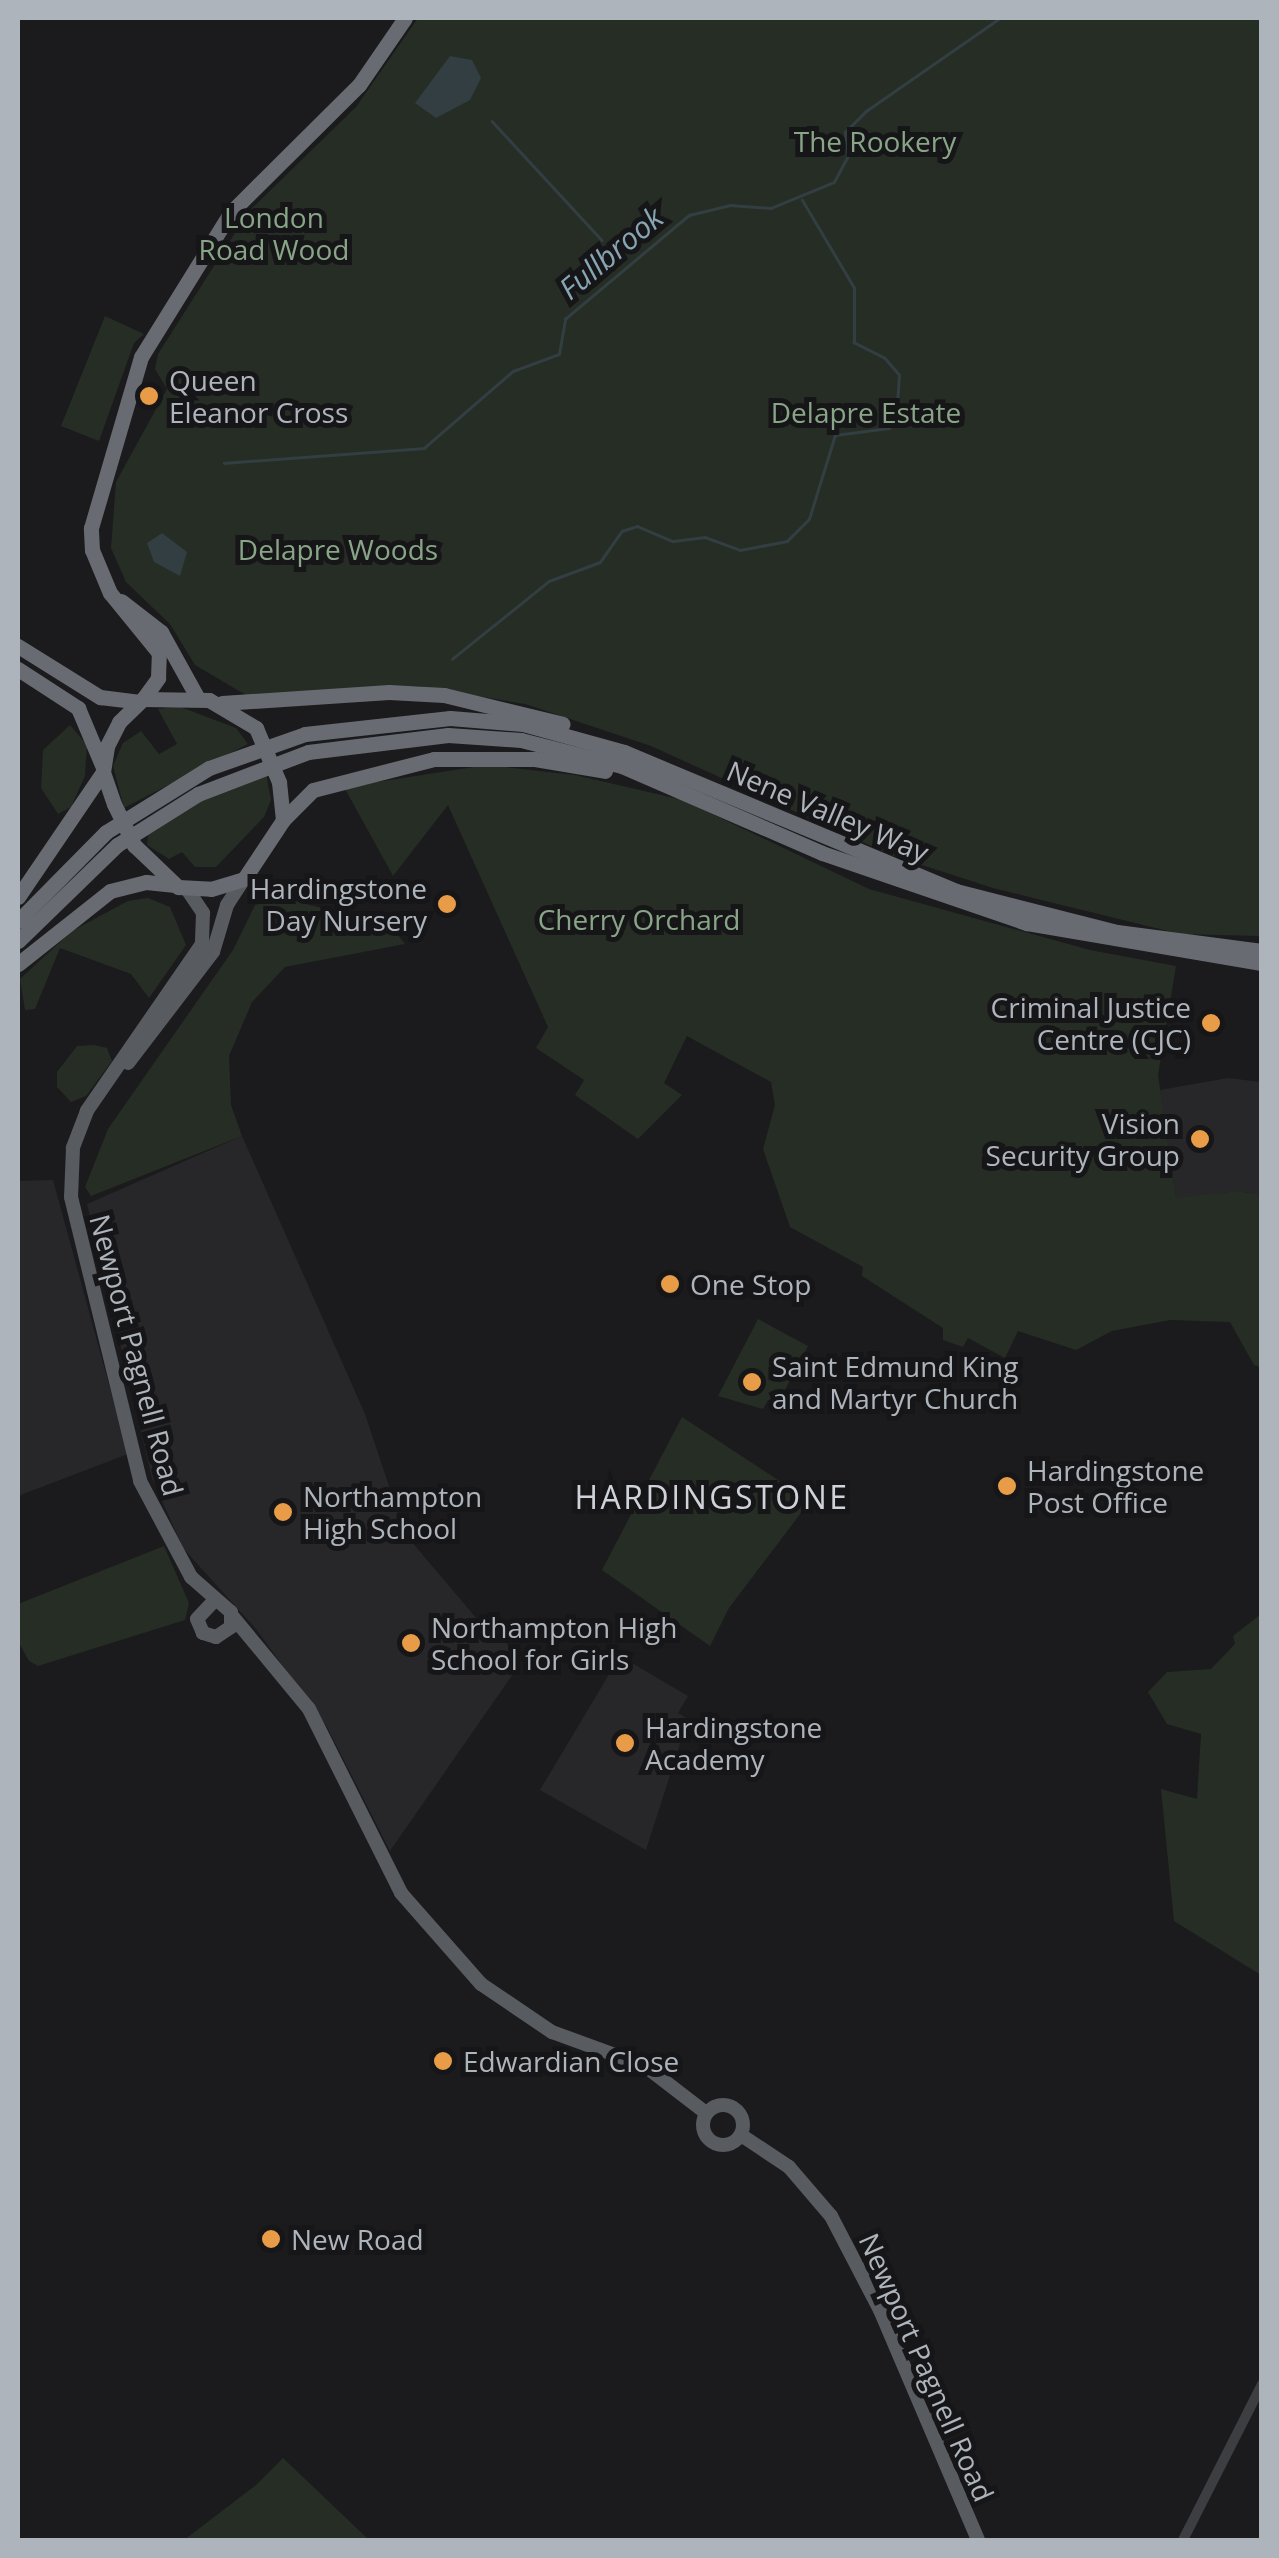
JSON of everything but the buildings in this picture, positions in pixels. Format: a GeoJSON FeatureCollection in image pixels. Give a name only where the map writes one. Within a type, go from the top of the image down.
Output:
{"type":"FeatureCollection","features":[{"type":"Feature","properties":{"kind":"highway"},"geometry":{"type":"LineString","coordinates":[[18,897],[103,770],[112,733],[158,678],[159,653],[110,593],[92,550],[91,528],[142,358],[231,212],[358,85],[405,18]]}},
{"type":"Feature","properties":{"kind":"highway"},"geometry":{"type":"LineString","coordinates":[[110,593],[162,632],[197,697]]}},
{"type":"Feature","properties":{"kind":"highway"},"geometry":{"type":"LineString","coordinates":[[18,646],[100,697],[141,701],[197,697],[222,703],[390,692],[492,703],[650,756],[746,805]]}},
{"type":"Feature","properties":{"kind":"highway"},"geometry":{"type":"LineString","coordinates":[[18,670],[78,708],[134,845],[180,887]]}},
{"type":"Feature","properties":{"kind":"highway"},"geometry":{"type":"LineString","coordinates":[[222,703],[256,728],[279,782],[283,820]]}},
{"type":"Feature","properties":{"kind":"highway","name":"Nene Valley Way"},"geometry":{"type":"LineString","coordinates":[[380,729],[490,719],[564,732],[956,892],[1117,932],[1262,951]]}},
{"type":"Feature","properties":{"kind":"highway"},"geometry":{"type":"LineString","coordinates":[[18,920],[106,832],[171,788],[252,750],[380,729]]}},
{"type":"Feature","properties":{"kind":"highway"},"geometry":{"type":"LineString","coordinates":[[18,941],[117,845],[198,794],[291,757],[380,729]]}},
{"type":"Feature","properties":{"kind":"highway","name":"Nene Valley Way"},"geometry":{"type":"LineString","coordinates":[[380,729],[520,740],[682,788],[822,853],[953,901],[1112,942],[1262,963]]}},
{"type":"Feature","properties":{"kind":"highway"},"geometry":{"type":"LineString","coordinates":[[18,964],[110,891],[146,882],[180,887],[244,880],[297,801],[333,782],[471,755],[591,768],[682,788]]}},
{"type":"Feature","properties":{"kind":"main road","name":"Newport Pagnell Road"},"geometry":{"type":"LineString","coordinates":[[91,1106],[203,967],[244,880]]}},
{"type":"Feature","properties":{"kind":"main road","name":"Newport Pagnell Road"},"geometry":{"type":"LineString","coordinates":[[180,887],[203,913],[202,944],[91,1106],[70,1162],[73,1212],[140,1481],[206,1606]]}},
{"type":"Feature","properties":{"kind":"main road"},"geometry":{"type":"LineString","coordinates":[[268,1652],[225,1634],[203,1633],[206,1606],[232,1617],[268,1652],[328,1743],[401,1892],[480,1984],[528,2020],[645,2066],[706,2114]]}},
{"type":"Feature","properties":{"kind":"main road"},"geometry":{"type":"LineString","coordinates":[[225,1634],[232,1617]]}},
{"type":"Feature","properties":{"kind":"main road"},"geometry":{"type":"LineString","coordinates":[[718,2105],[733,2107],[744,2123],[742,2135],[731,2144],[713,2143],[703,2130],[706,2114],[718,2105]]}},
{"type":"Feature","properties":{"kind":"main road","name":"Newport Pagnell Road"},"geometry":{"type":"LineString","coordinates":[[742,2135],[789,2167],[831,2216],[880,2310],[978,2540]]}},
{"type":"Feature","properties":{"kind":"street"},"geometry":{"type":"LineString","coordinates":[[1184,2540],[1262,2384]]}},
{"type":"Feature","properties":{"kind":"shaded area"},"geometry":{"type":"Polygon","coordinates":[[[450,56],[472,60],[481,78],[470,100],[436,118],[415,103],[450,56]]]}},
{"type":"Feature","properties":{"kind":"shaded area"},"geometry":{"type":"Polygon","coordinates":[[[162,533],[187,552],[180,576],[154,562],[147,543],[162,533]]]}},
{"type":"Feature","properties":{"kind":"shaded area"},"geometry":{"type":"Polygon","coordinates":[[[1228,1078],[1261,1082],[1261,1195],[1237,1191],[1176,1199],[1160,1090],[1228,1078]]]}},
{"type":"Feature","properties":{"kind":"shaded area","name":"Northampton High School"},"geometry":{"type":"Polygon","coordinates":[[[242,1136],[365,1414],[405,1534],[477,1619],[524,1658],[390,1851],[327,1727],[256,1629],[183,1548],[152,1478],[87,1204],[242,1136]]]}},
{"type":"Feature","properties":{"kind":"shaded area"},"geometry":{"type":"Polygon","coordinates":[[[53,1180],[128,1454],[18,1496],[18,1181],[53,1180]]]}},
{"type":"Feature","properties":{"kind":"shaded area","name":"Hardingstone Academy"},"geometry":{"type":"Polygon","coordinates":[[[620,1656],[688,1696],[678,1713],[688,1719],[646,1850],[540,1790],[620,1656]]]}},
{"type":"Feature","properties":{"kind":"green space","name":"Delapre Estate"},"geometry":{"type":"Polygon","coordinates":[[[418,18],[1261,18],[1261,936],[1180,934],[993,888],[891,855],[651,746],[525,704],[418,686],[246,695],[195,665],[170,624],[126,582],[111,548],[116,482],[167,389],[155,369],[158,354],[249,211],[356,107],[418,18]]]}},
{"type":"Feature","properties":{"kind":"green space"},"geometry":{"type":"Polygon","coordinates":[[[105,316],[144,334],[134,343],[99,441],[61,426],[105,316]]]}},
{"type":"Feature","properties":{"kind":"green space"},"geometry":{"type":"Polygon","coordinates":[[[178,706],[236,728],[248,744],[124,808],[113,766],[123,743],[141,731],[159,754],[177,744],[158,709],[178,706]]]}},
{"type":"Feature","properties":{"kind":"green space"},"geometry":{"type":"Polygon","coordinates":[[[70,725],[87,745],[85,776],[71,807],[58,814],[41,788],[43,750],[70,725]]]}},
{"type":"Feature","properties":{"kind":"green space","name":"Cherry Orchard"},"geometry":{"type":"Polygon","coordinates":[[[487,765],[575,775],[683,800],[869,889],[1090,950],[1176,966],[1158,1075],[1176,1198],[1237,1191],[1261,1195],[1261,1367],[1254,1365],[1230,1322],[1170,1320],[1112,1331],[1076,1350],[1018,1331],[1005,1358],[968,1338],[963,1347],[943,1340],[943,1328],[862,1276],[863,1267],[790,1227],[763,1149],[775,1105],[771,1082],[687,1036],[664,1083],[682,1095],[638,1139],[575,1095],[584,1080],[536,1048],[548,1027],[448,805],[393,876],[344,787],[487,765]]]}},
{"type":"Feature","properties":{"kind":"green space"},"geometry":{"type":"Polygon","coordinates":[[[266,773],[271,800],[264,817],[216,867],[195,867],[182,852],[169,859],[147,845],[148,835],[213,794],[266,773]]]}},
{"type":"Feature","properties":{"kind":"green space"},"geometry":{"type":"Polygon","coordinates":[[[148,898],[170,907],[186,945],[149,998],[131,974],[60,948],[35,1009],[25,1010],[20,979],[72,931],[128,901],[148,898]]]}},
{"type":"Feature","properties":{"kind":"green space"},"geometry":{"type":"Polygon","coordinates":[[[283,898],[391,926],[405,944],[285,967],[252,1002],[229,1056],[231,1105],[242,1136],[91,1196],[85,1187],[108,1129],[233,950],[255,905],[283,898]]]}},
{"type":"Feature","properties":{"kind":"green space"},"geometry":{"type":"Polygon","coordinates":[[[77,1046],[107,1048],[112,1061],[86,1096],[71,1102],[57,1087],[57,1072],[77,1046]]]}},
{"type":"Feature","properties":{"kind":"green space"},"geometry":{"type":"Polygon","coordinates":[[[758,1319],[808,1346],[778,1403],[768,1400],[763,1409],[718,1396],[758,1319]]]}},
{"type":"Feature","properties":{"kind":"green space"},"geometry":{"type":"Polygon","coordinates":[[[682,1417],[810,1501],[729,1608],[710,1646],[602,1570],[682,1417]]]}},
{"type":"Feature","properties":{"kind":"green space"},"geometry":{"type":"Polygon","coordinates":[[[164,1546],[189,1603],[185,1620],[38,1666],[29,1661],[18,1641],[18,1604],[164,1546]]]}},
{"type":"Feature","properties":{"kind":"green space"},"geometry":{"type":"Polygon","coordinates":[[[1261,1614],[1261,1975],[1174,1921],[1161,1789],[1197,1799],[1201,1734],[1167,1724],[1148,1692],[1167,1672],[1211,1669],[1235,1644],[1233,1636],[1261,1614]]]}},
{"type":"Feature","properties":{"kind":"green space"},"geometry":{"type":"Polygon","coordinates":[[[283,2458],[369,2540],[184,2540],[256,2485],[283,2458]]]}},
{"type":"Feature","properties":{"kind":"waterway","name":"Fullbrook"},"geometry":{"type":"LineString","coordinates":[[224,463],[424,448],[513,371],[559,354],[565,319],[689,215],[730,205],[771,208],[834,182],[848,156],[845,132],[866,111],[1000,18]]}},
{"type":"Feature","properties":{"kind":"waterway"},"geometry":{"type":"LineString","coordinates":[[492,121],[602,240]]}},
{"type":"Feature","properties":{"kind":"waterway"},"geometry":{"type":"LineString","coordinates":[[452,659],[549,581],[600,562],[622,531],[637,526],[673,541],[705,537],[740,550],[787,541],[809,519],[835,435],[889,428],[896,420],[899,375],[884,358],[854,343],[854,288],[802,200]]}},
{"type":"Feature","properties":{"kind":"place","name":"Queen Eleanor Cross"},"geometry":{"type":"Point","coordinates":[149,396]}},
{"type":"Feature","properties":{"kind":"place","name":"Hardingstone Day Nursery"},"geometry":{"type":"Point","coordinates":[447,904]}},
{"type":"Feature","properties":{"kind":"place","name":"Criminal Justice Centre (CJC)"},"geometry":{"type":"Point","coordinates":[1211,1023]}},
{"type":"Feature","properties":{"kind":"place","name":"Vision Security Group"},"geometry":{"type":"Point","coordinates":[1200,1139]}},
{"type":"Feature","properties":{"kind":"place","name":"One Stop"},"geometry":{"type":"Point","coordinates":[670,1284]}},
{"type":"Feature","properties":{"kind":"place","name":"Saint Edmund King and Martyr Church"},"geometry":{"type":"Point","coordinates":[752,1382]}},
{"type":"Feature","properties":{"kind":"place","name":"Hardingstone Post Office"},"geometry":{"type":"Point","coordinates":[1007,1486]}},
{"type":"Feature","properties":{"kind":"place","name":"Northampton High School"},"geometry":{"type":"Point","coordinates":[283,1512]}},
{"type":"Feature","properties":{"kind":"place","name":"Northampton High School for Girls"},"geometry":{"type":"Point","coordinates":[411,1643]}},
{"type":"Feature","properties":{"kind":"place","name":"Hardingstone Academy"},"geometry":{"type":"Point","coordinates":[625,1743]}},
{"type":"Feature","properties":{"kind":"place","name":"Edwardian Close"},"geometry":{"type":"Point","coordinates":[443,2061]}},
{"type":"Feature","properties":{"kind":"place","name":"New Road"},"geometry":{"type":"Point","coordinates":[271,2239]}},
{"type":"Feature","properties":{"kind":"district","name":"HARDINGSTONE"},"geometry":{"type":"Point","coordinates":[712,1497]}},
{"type":"Feature","properties":{"kind":"park label","name":"The Rookery"},"geometry":{"type":"Point","coordinates":[875,141]}},
{"type":"Feature","properties":{"kind":"park label","name":"London Road Wood"},"geometry":{"type":"Point","coordinates":[274,233]}},
{"type":"Feature","properties":{"kind":"park label","name":"Delapre Woods"},"geometry":{"type":"Point","coordinates":[338,549]}}]}
